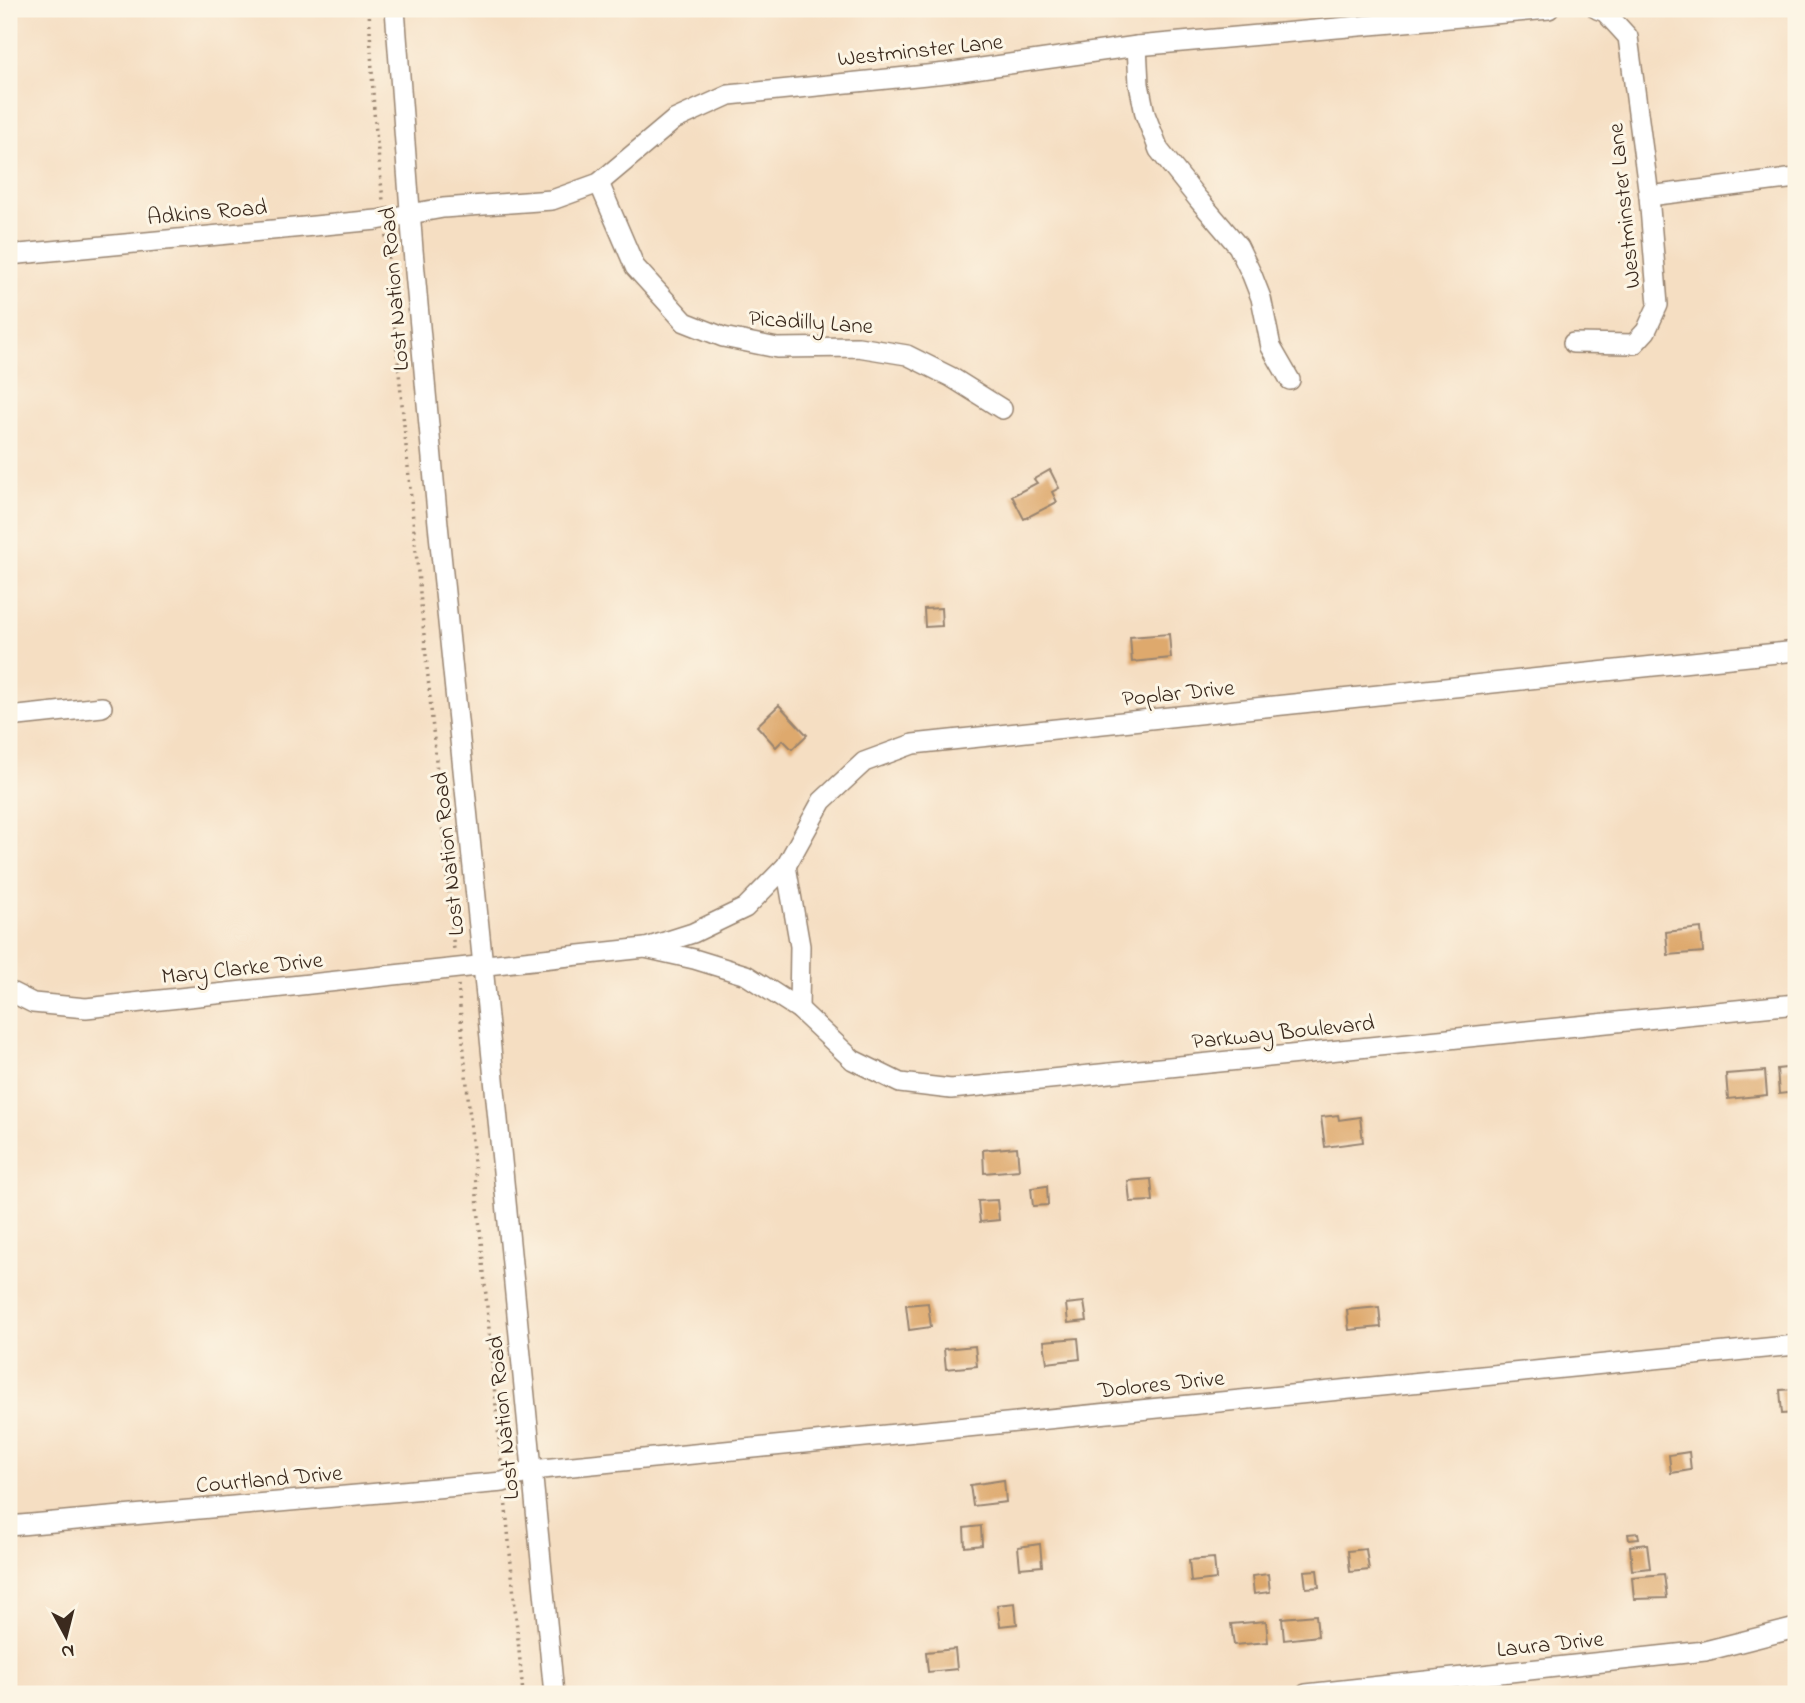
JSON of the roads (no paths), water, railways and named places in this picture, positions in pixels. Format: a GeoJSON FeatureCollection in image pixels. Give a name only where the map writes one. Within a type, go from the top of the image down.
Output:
{"type":"FeatureCollection","features":[{"type":"Feature","properties":{"kind":"street","name":"Lost Nation Road"},"geometry":{"type":"LineString","coordinates":[[394,9],[438,524],[554,1694]]}},
{"type":"Feature","properties":{"kind":"street","name":"Westminster Lane"},"geometry":{"type":"LineString","coordinates":[[410,214],[443,208],[552,200],[599,183],[674,120],[729,95],[946,73],[1138,46],[1549,9]]}},
{"type":"Feature","properties":{"kind":"street","name":"Westminster Lane"},"geometry":{"type":"LineString","coordinates":[[1573,343],[1634,344],[1646,331],[1658,305],[1649,196],[1628,37],[1605,12],[1597,9]]}},
{"type":"Feature","properties":{"kind":"street"},"geometry":{"type":"LineString","coordinates":[[1138,46],[1139,84],[1145,114],[1159,150],[1238,246],[1261,298],[1271,347],[1290,380]]}},
{"type":"Feature","properties":{"kind":"street"},"geometry":{"type":"LineString","coordinates":[[1649,196],[1796,178]]}},
{"type":"Feature","properties":{"kind":"street","name":"Picadilly Lane"},"geometry":{"type":"LineString","coordinates":[[599,183],[635,267],[685,322],[723,337],[777,348],[858,347],[908,355],[951,377],[1002,409]]}},
{"type":"Feature","properties":{"kind":"street","name":"Adkins Road"},"geometry":{"type":"LineString","coordinates":[[9,254],[384,219],[410,214]]}},
{"type":"Feature","properties":{"kind":"street","name":"Poplar Drive"},"geometry":{"type":"LineString","coordinates":[[645,948],[693,933],[745,908],[786,866],[822,801],[864,762],[913,744],[1796,651]]}},
{"type":"Feature","properties":{"kind":"street"},"geometry":{"type":"LineString","coordinates":[[9,717],[102,707]]}},
{"type":"Feature","properties":{"kind":"street"},"geometry":{"type":"LineString","coordinates":[[786,866],[800,946],[799,1009]]}},
{"type":"Feature","properties":{"kind":"street","name":"Parkway Boulevard"},"geometry":{"type":"LineString","coordinates":[[483,965],[645,948],[694,959],[746,975],[799,1009],[853,1060],[900,1083],[951,1089],[1796,1004]]}},
{"type":"Feature","properties":{"kind":"street","name":"Mary Clarke Drive"},"geometry":{"type":"LineString","coordinates":[[9,991],[33,1003],[86,1009],[483,965]]}},
{"type":"Feature","properties":{"kind":"street","name":"Dolores Drive"},"geometry":{"type":"LineString","coordinates":[[531,1470],[1796,1345]]}},
{"type":"Feature","properties":{"kind":"street","name":"Courtland Drive"},"geometry":{"type":"LineString","coordinates":[[9,1527],[503,1482],[531,1470]]}},
{"type":"Feature","properties":{"kind":"street","name":"Laura Drive"},"geometry":{"type":"LineString","coordinates":[[1306,1694],[1705,1651],[1796,1628]]}}]}
